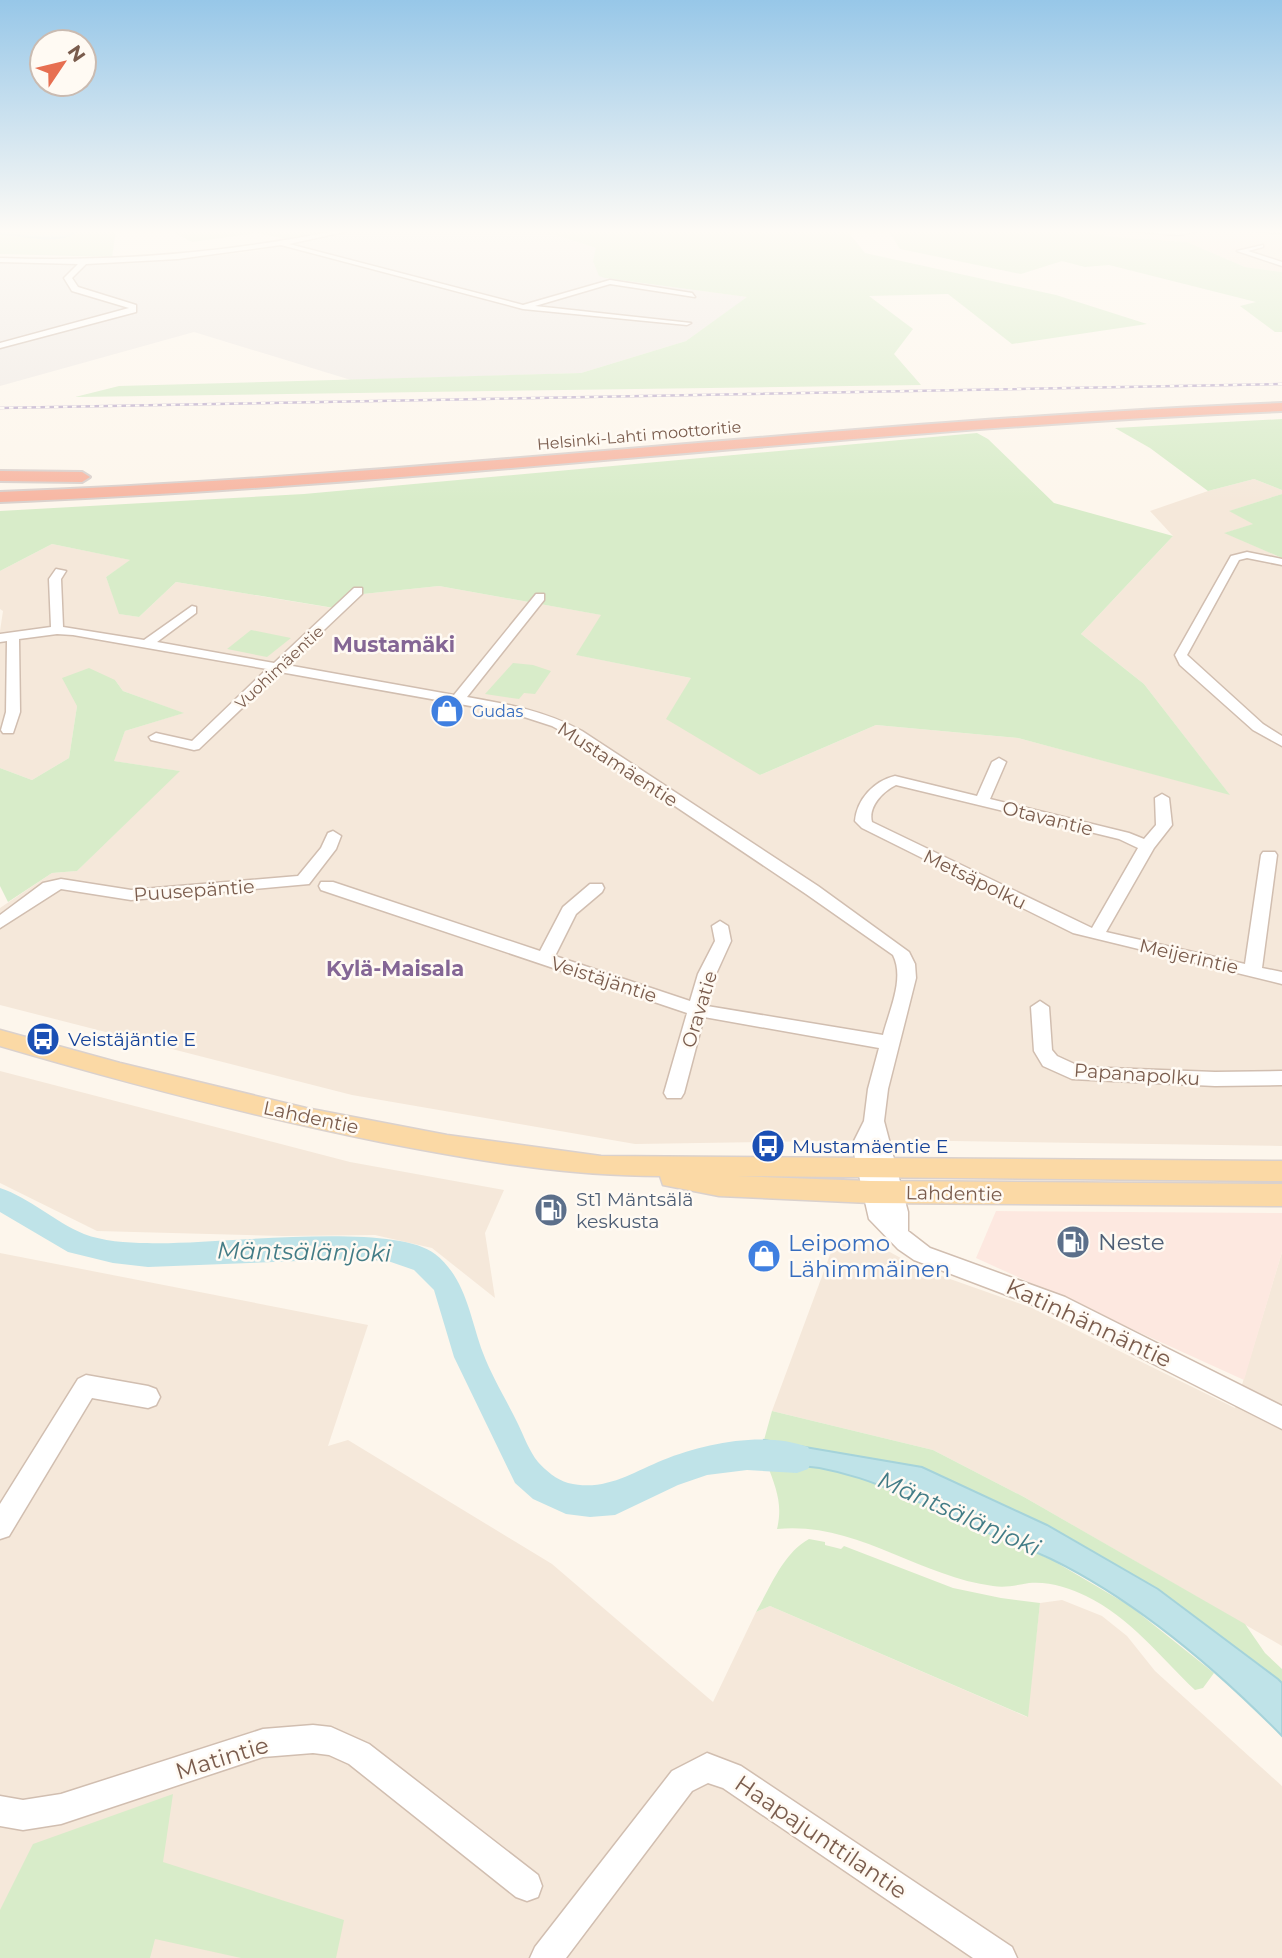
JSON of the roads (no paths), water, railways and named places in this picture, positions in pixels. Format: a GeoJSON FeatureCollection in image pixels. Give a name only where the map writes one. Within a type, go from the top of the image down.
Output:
{"type":"FeatureCollection","features":[{"type":"Feature","properties":{"kind":"highway","name":"Helsinki-Lahti moottoritie"},"geometry":{"type":"LineString","coordinates":[[0,486],[255,474],[488,457],[957,414],[1282,398]]}},
{"type":"Feature","properties":{"kind":"highway","name":"Helsinki-Lahti moottoritie"},"geometry":{"type":"LineString","coordinates":[[0,499],[420,473],[933,426],[1282,407]]}},
{"type":"Feature","properties":{"kind":"highway"},"geometry":{"type":"LineString","coordinates":[[0,476],[255,474]]}},
{"type":"Feature","properties":{"kind":"main road","name":"Lahdentie"},"geometry":{"type":"LineString","coordinates":[[0,1038],[120,1072],[319,1119],[533,1159],[628,1167],[875,1166],[1282,1171]]}},
{"type":"Feature","properties":{"kind":"main road","name":"Lahdentie"},"geometry":{"type":"LineString","coordinates":[[628,1167],[719,1186],[882,1192],[1282,1195]]}},
{"type":"Feature","properties":{"kind":"street"},"geometry":{"type":"LineString","coordinates":[[0,346],[95,320]]}},
{"type":"Feature","properties":{"kind":"street"},"geometry":{"type":"LineString","coordinates":[[660,320],[687,323]]}},
{"type":"Feature","properties":{"kind":"street"},"geometry":{"type":"LineString","coordinates":[[1282,562],[1241,555],[1235,558],[1181,655],[1185,662],[1258,727],[1282,742]]}},
{"type":"Feature","properties":{"kind":"street"},"geometry":{"type":"LineString","coordinates":[[57,630],[55,579],[60,571]]}},
{"type":"Feature","properties":{"kind":"street","name":"Vuohimäentie"},"geometry":{"type":"LineString","coordinates":[[156,737],[196,744],[358,591]]}},
{"type":"Feature","properties":{"kind":"street"},"geometry":{"type":"LineString","coordinates":[[457,700],[540,597]]}},
{"type":"Feature","properties":{"kind":"street"},"geometry":{"type":"LineString","coordinates":[[147,644],[192,610]]}},
{"type":"Feature","properties":{"kind":"street","name":"Mustamäentie"},"geometry":{"type":"LineString","coordinates":[[6,637],[57,630],[147,644],[518,710],[556,723],[812,890],[900,953],[906,964],[907,978],[889,1043],[874,1121],[875,1166]]}},
{"type":"Feature","properties":{"kind":"street"},"geometry":{"type":"LineString","coordinates":[[6,637],[13,712],[8,730]]}},
{"type":"Feature","properties":{"kind":"street"},"geometry":{"type":"LineString","coordinates":[[982,802],[999,762]]}},
{"type":"Feature","properties":{"kind":"street","name":"Otavantie"},"geometry":{"type":"LineString","coordinates":[[862,813],[882,785],[890,780],[1124,836],[1147,846]]}},
{"type":"Feature","properties":{"kind":"street"},"geometry":{"type":"LineString","coordinates":[[1096,935],[1147,846],[1164,825],[1162,798]]}},
{"type":"Feature","properties":{"kind":"street","name":"Metsäpolku"},"geometry":{"type":"LineString","coordinates":[[862,813],[863,821],[867,825],[1058,920],[1096,935]]}},
{"type":"Feature","properties":{"kind":"street","name":"Puusepäntie"},"geometry":{"type":"LineString","coordinates":[[0,923],[49,887],[61,884],[131,895],[303,881],[328,849],[333,836]]}},
{"type":"Feature","properties":{"kind":"street"},"geometry":{"type":"LineString","coordinates":[[1254,971],[1269,855]]}},
{"type":"Feature","properties":{"kind":"street","name":"Veistäjäntie"},"geometry":{"type":"LineString","coordinates":[[327,886],[697,1010],[889,1043]]}},
{"type":"Feature","properties":{"kind":"street"},"geometry":{"type":"LineString","coordinates":[[544,960],[569,911],[596,888]]}},
{"type":"Feature","properties":{"kind":"street","name":"Oravatie"},"geometry":{"type":"LineString","coordinates":[[674,1093],[707,974],[723,941],[720,926]]}},
{"type":"Feature","properties":{"kind":"street","name":"Meijerintie"},"geometry":{"type":"LineString","coordinates":[[1096,935],[1282,978]]}},
{"type":"Feature","properties":{"kind":"street","name":"Papanapolku"},"geometry":{"type":"LineString","coordinates":[[1040,1007],[1043,1051],[1051,1061],[1079,1074],[1215,1079],[1282,1078]]}},
{"type":"Feature","properties":{"kind":"street","name":"Katinhännäntie"},"geometry":{"type":"LineString","coordinates":[[875,1166],[882,1192],[898,1212],[897,1231],[906,1243],[922,1254],[1057,1304],[1282,1418]]}},
{"type":"Feature","properties":{"kind":"street"},"geometry":{"type":"LineString","coordinates":[[0,1527],[86,1386],[148,1397]]}},
{"type":"Feature","properties":{"kind":"street","name":"Matintie"},"geometry":{"type":"LineString","coordinates":[[0,1811],[23,1815],[61,1809],[263,1743],[313,1738],[331,1741],[359,1754],[527,1886]]}},
{"type":"Feature","properties":{"kind":"street","name":"Haapajunttilantie"},"geometry":{"type":"LineString","coordinates":[[546,1958],[682,1781],[706,1769],[732,1776],[1001,1958]]}},
{"type":"Feature","properties":{"kind":"water"},"geometry":{"type":"Polygon","coordinates":[[[764,1440],[922,1467],[1047,1525],[1158,1589],[1278,1679],[1282,1683],[1282,1736],[1174,1638],[1083,1576],[1051,1559],[863,1479],[817,1468],[767,1464],[764,1440]]]}},
{"type":"Feature","properties":{"kind":"waterway","name":"Mäntsälänjoki"},"geometry":{"type":"LineString","coordinates":[[0,1199],[78,1244],[113,1252],[148,1255],[350,1248],[388,1250],[424,1261],[446,1284],[469,1357],[526,1472],[544,1488],[566,1498],[590,1501],[615,1499],[671,1472],[707,1460],[747,1455],[797,1458]]}},
{"type":"Feature","properties":{"kind":"railway"},"geometry":{"type":"LineString","coordinates":[[0,408],[1282,384]]}},
{"type":"Feature","properties":{"kind":"place","name":"Gudas"},"geometry":{"type":"Point","coordinates":[447,711]}},
{"type":"Feature","properties":{"kind":"place","name":"Veistäjäntie E"},"geometry":{"type":"Point","coordinates":[43,1039]}},
{"type":"Feature","properties":{"kind":"place","name":"Mustamäentie E"},"geometry":{"type":"Point","coordinates":[768,1146]}},
{"type":"Feature","properties":{"kind":"place","name":"St1 Mäntsälä keskusta"},"geometry":{"type":"Point","coordinates":[551,1210]}},
{"type":"Feature","properties":{"kind":"place","name":"Neste"},"geometry":{"type":"Point","coordinates":[1073,1242]}},
{"type":"Feature","properties":{"kind":"place","name":"Leipomo Lähimmäinen"},"geometry":{"type":"Point","coordinates":[764,1256]}},
{"type":"Feature","properties":{"kind":"district","name":"Mustamäki"},"geometry":{"type":"Point","coordinates":[394,645]}},
{"type":"Feature","properties":{"kind":"district","name":"Kylä-Maisala"},"geometry":{"type":"Point","coordinates":[395,969]}}]}
